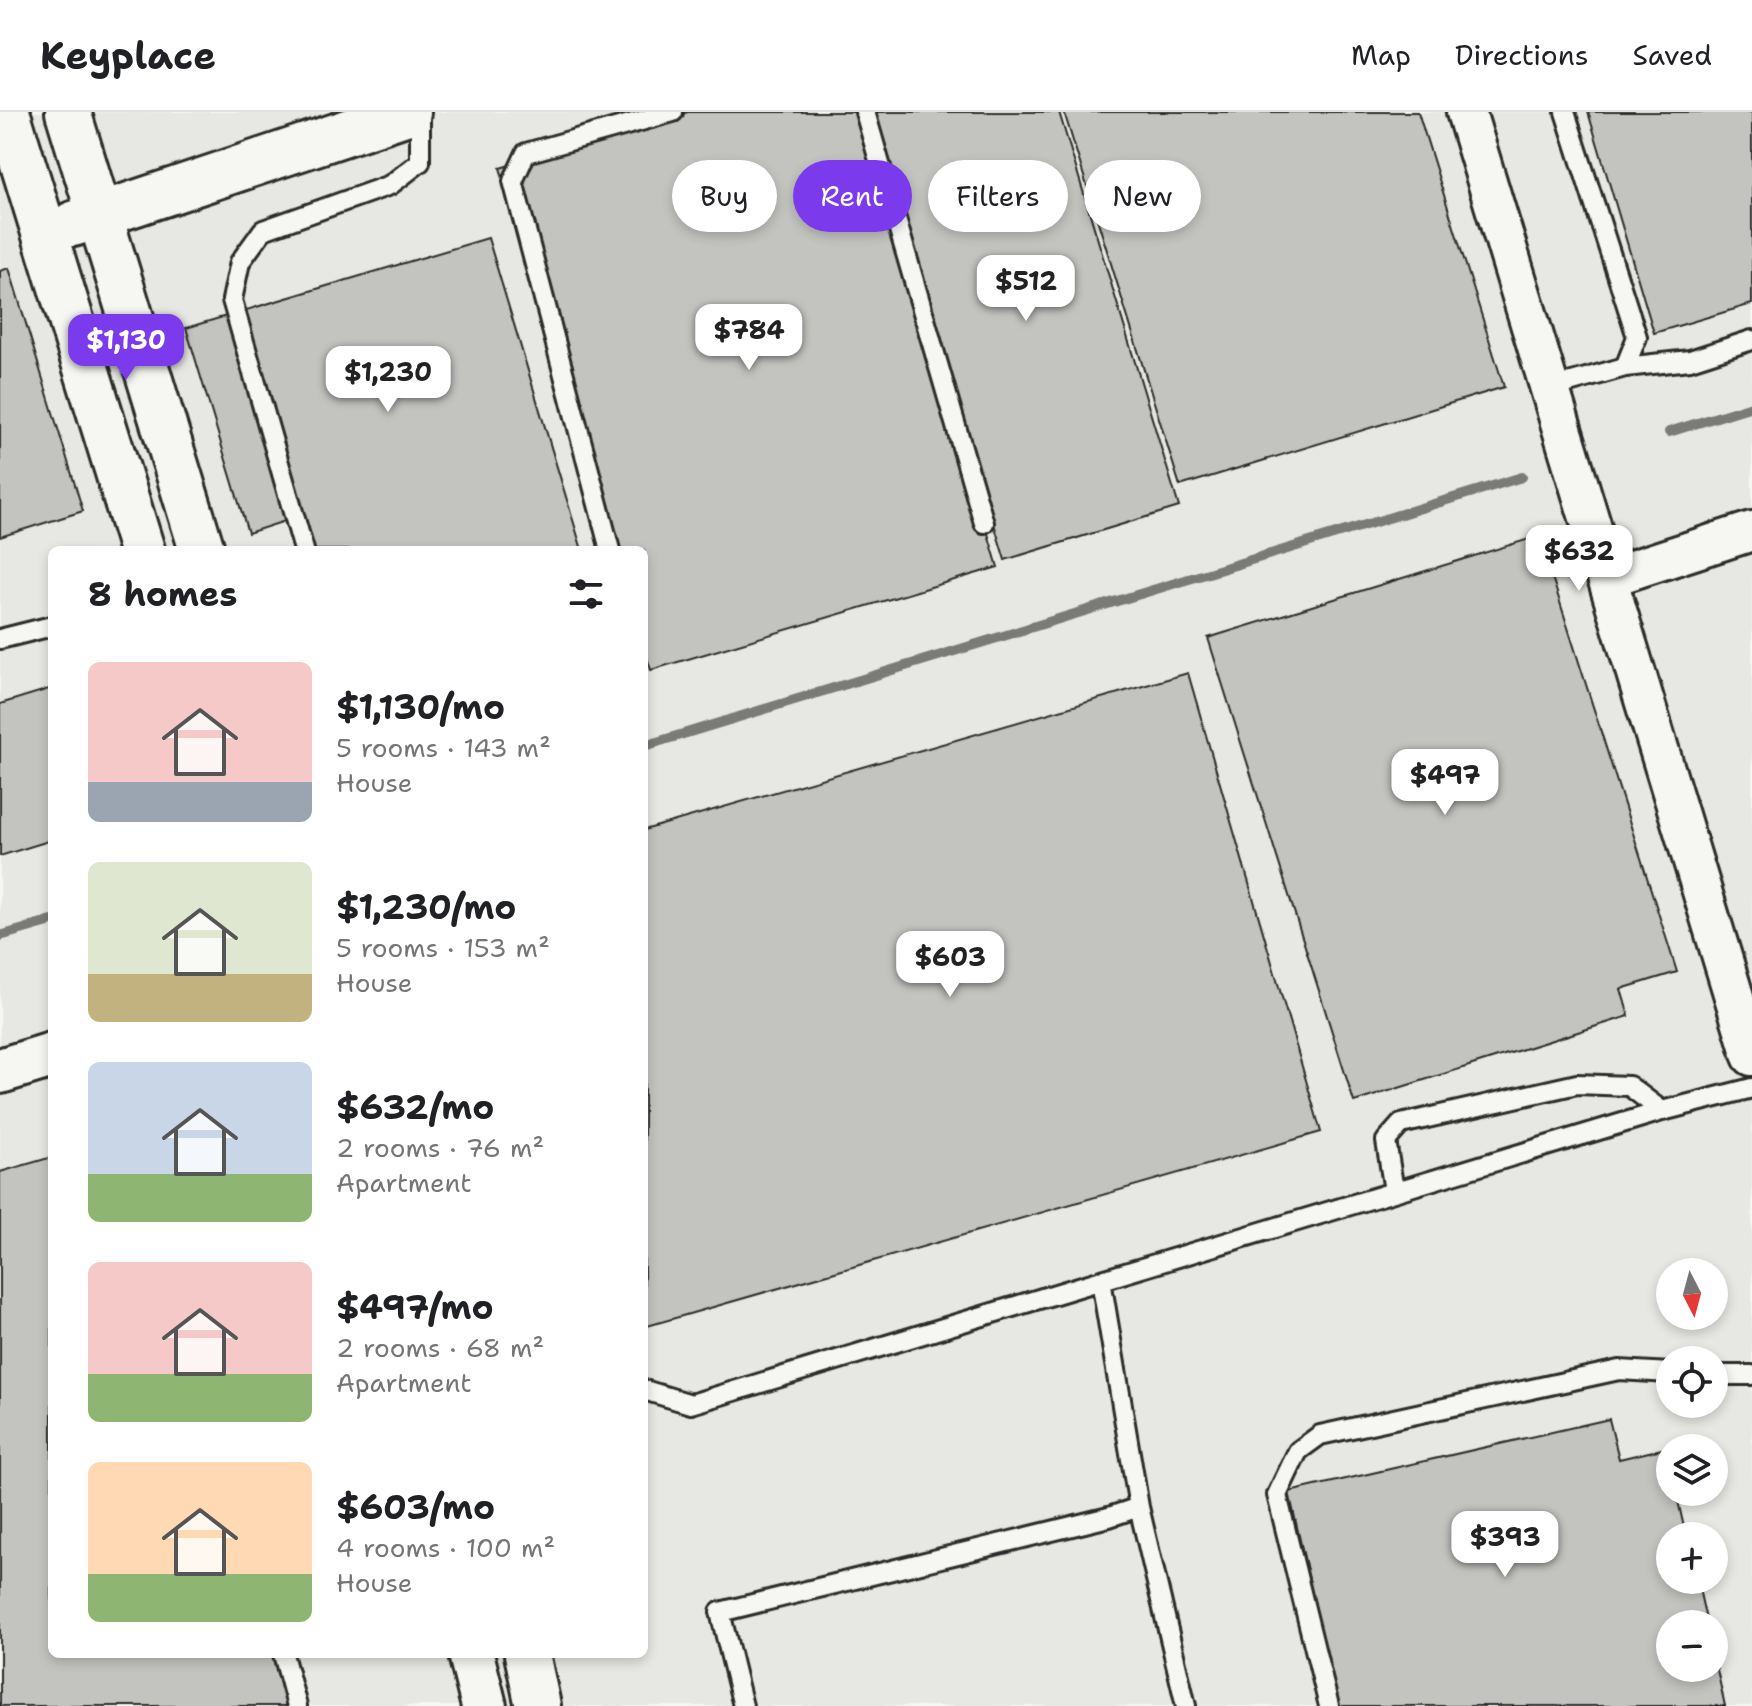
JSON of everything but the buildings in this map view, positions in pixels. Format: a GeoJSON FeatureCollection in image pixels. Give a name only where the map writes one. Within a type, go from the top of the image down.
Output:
{"type":"FeatureCollection","features":[{"type":"Feature","properties":{"kind":"street"},"geometry":{"type":"LineString","coordinates":[[7,112],[141,546]]}},
{"type":"Feature","properties":{"kind":"street"},"geometry":{"type":"LineString","coordinates":[[68,112],[201,546]]}},
{"type":"Feature","properties":{"kind":"street"},"geometry":{"type":"LineString","coordinates":[[45,234],[408,112]]}},
{"type":"Feature","properties":{"kind":"street"},"geometry":{"type":"LineString","coordinates":[[1466,112],[1752,1056]]}},
{"type":"Feature","properties":{"kind":"street"},"geometry":{"type":"LineString","coordinates":[[1607,578],[1752,531]]}},
{"type":"Feature","properties":{"kind":"street"},"geometry":{"type":"LineString","coordinates":[[0,1071],[48,1056]]}},
{"type":"Feature","properties":{"kind":"street"},"geometry":{"type":"LineString","coordinates":[[472,1658],[484,1706]]}},
{"type":"Feature","properties":{"kind":"street"},"geometry":{"type":"LineString","coordinates":[[528,1658],[538,1706]]}},
{"type":"Feature","properties":{"kind":"lane"},"geometry":{"type":"LineString","coordinates":[[303,546],[232,300],[240,262],[263,230],[390,185],[420,162],[420,112]]}},
{"type":"Feature","properties":{"kind":"lane"},"geometry":{"type":"LineString","coordinates":[[609,546],[513,181],[526,153],[674,112]]}},
{"type":"Feature","properties":{"kind":"lane"},"geometry":{"type":"LineString","coordinates":[[865,112],[984,523]]}},
{"type":"Feature","properties":{"kind":"lane"},"geometry":{"type":"LineString","coordinates":[[1565,112],[1637,337],[1625,367]]}},
{"type":"Feature","properties":{"kind":"lane"},"geometry":{"type":"LineString","coordinates":[[1551,388],[1625,367],[1690,360],[1752,340]]}},
{"type":"Feature","properties":{"kind":"lane"},"geometry":{"type":"LineString","coordinates":[[0,639],[48,627]]}},
{"type":"Feature","properties":{"kind":"lane"},"geometry":{"type":"LineString","coordinates":[[1394,1191],[1386,1141],[1401,1124],[1577,1084],[1629,1086],[1662,1111]]}},
{"type":"Feature","properties":{"kind":"lane"},"geometry":{"type":"LineString","coordinates":[[648,1391],[691,1404],[1662,1111],[1752,1088]]}},
{"type":"Feature","properties":{"kind":"lane"},"geometry":{"type":"LineString","coordinates":[[1101,1280],[1139,1507],[1186,1706]]}},
{"type":"Feature","properties":{"kind":"lane"},"geometry":{"type":"LineString","coordinates":[[1329,1706],[1277,1495],[1298,1451],[1320,1435],[1619,1370],[1656,1372]]}},
{"type":"Feature","properties":{"kind":"lane"},"geometry":{"type":"LineString","coordinates":[[1728,1375],[1752,1375]]}},
{"type":"Feature","properties":{"kind":"lane"},"geometry":{"type":"LineString","coordinates":[[743,1706],[720,1612],[1109,1517],[1139,1507]]}},
{"type":"Feature","properties":{"kind":"lane"},"geometry":{"type":"LineString","coordinates":[[284,1658],[297,1706]]}},
{"type":"Feature","properties":{"kind":"shaded area"},"geometry":{"type":"Polygon","coordinates":[[[0,112],[1752,112],[1752,1706],[0,1706],[0,112]]]}},
{"type":"Feature","properties":{"kind":"waterway"},"geometry":{"type":"LineString","coordinates":[[1669,432],[1752,406]]}},
{"type":"Feature","properties":{"kind":"waterway"},"geometry":{"type":"LineString","coordinates":[[648,745],[1522,477]]}},
{"type":"Feature","properties":{"kind":"waterway"},"geometry":{"type":"LineString","coordinates":[[0,936],[48,922]]}}]}
